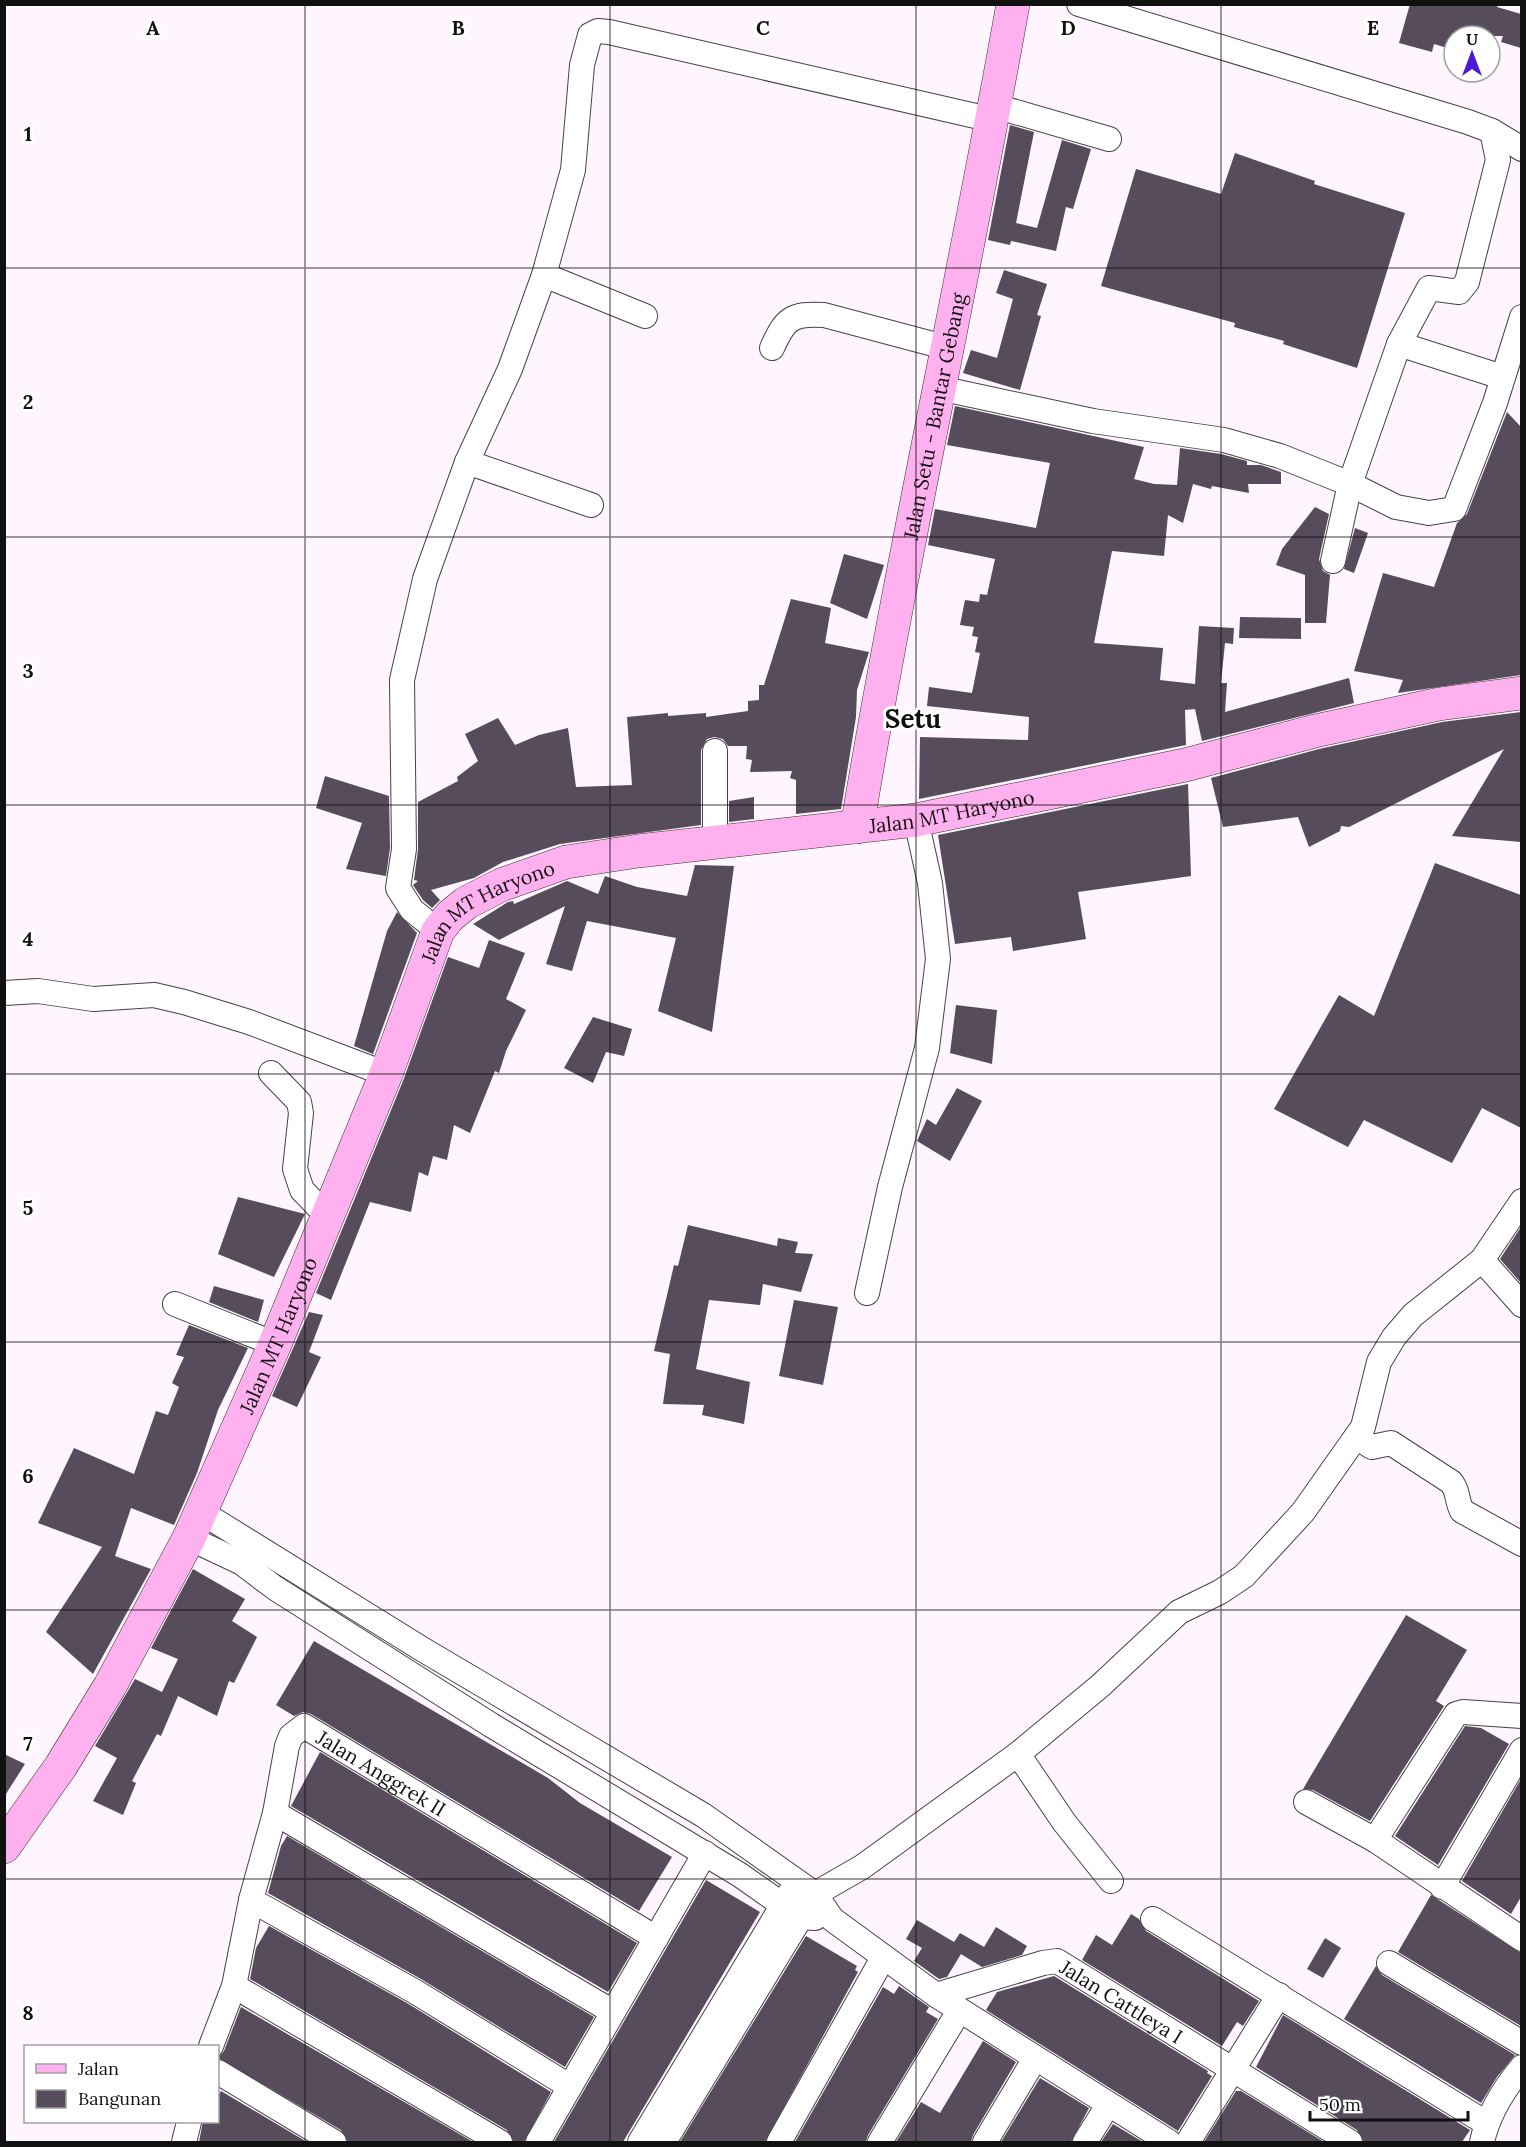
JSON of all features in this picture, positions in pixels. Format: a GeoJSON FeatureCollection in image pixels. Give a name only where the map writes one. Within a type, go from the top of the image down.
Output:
{"type":"FeatureCollection","features":[{"type":"Feature","properties":{"kind":"main road","name":"Jalan Setu - Bantar Gebang"},"geometry":{"type":"LineString","coordinates":[[856,827],[1013,4]]}},
{"type":"Feature","properties":{"kind":"main road","name":"Jalan MT Haryono"},"geometry":{"type":"LineString","coordinates":[[4,1847],[61,1766],[110,1686],[195,1525],[275,1344],[386,1074],[438,931],[450,916],[466,903],[501,885],[566,862],[715,842],[916,820],[1185,765],[1315,731],[1439,704],[1521,693]]}},
{"type":"Feature","properties":{"kind":"street"},"geometry":{"type":"LineString","coordinates":[[1079,4],[1492,131],[1521,149]]}},
{"type":"Feature","properties":{"kind":"street"},"geometry":{"type":"LineString","coordinates":[[438,931],[412,910],[398,888],[404,849],[402,680],[425,579],[467,462],[510,369],[544,275],[573,170],[585,51],[590,35],[598,31],[1109,139]]}},
{"type":"Feature","properties":{"kind":"street"},"geometry":{"type":"LineString","coordinates":[[1333,561],[1350,484],[1399,344],[1429,288],[1459,292],[1465,286],[1496,171],[1497,145],[1492,131]]}},
{"type":"Feature","properties":{"kind":"street"},"geometry":{"type":"LineString","coordinates":[[544,275],[645,316]]}},
{"type":"Feature","properties":{"kind":"street"},"geometry":{"type":"LineString","coordinates":[[772,348],[783,324],[794,316],[812,314],[824,315],[948,348]]}},
{"type":"Feature","properties":{"kind":"street"},"geometry":{"type":"LineString","coordinates":[[939,388],[1093,421],[1224,440],[1280,456],[1350,484],[1396,507],[1429,513],[1454,509],[1495,403],[1521,317]]}},
{"type":"Feature","properties":{"kind":"street"},"geometry":{"type":"LineString","coordinates":[[1399,344],[1502,377]]}},
{"type":"Feature","properties":{"kind":"street"},"geometry":{"type":"LineString","coordinates":[[467,462],[591,505]]}},
{"type":"Feature","properties":{"kind":"street"},"geometry":{"type":"LineString","coordinates":[[715,751],[715,842]]}},
{"type":"Feature","properties":{"kind":"street"},"geometry":{"type":"LineString","coordinates":[[867,1293],[890,1187],[927,1048],[938,959],[930,883],[916,820]]}},
{"type":"Feature","properties":{"kind":"street"},"geometry":{"type":"LineString","coordinates":[[4,993],[38,991],[93,999],[154,995],[249,1022],[386,1074]]}},
{"type":"Feature","properties":{"kind":"street"},"geometry":{"type":"LineString","coordinates":[[271,1073],[299,1102],[301,1113],[295,1169],[302,1190],[327,1215]]}},
{"type":"Feature","properties":{"kind":"street"},"geometry":{"type":"LineString","coordinates":[[640,2142],[806,1888],[862,1867],[1017,1754],[1100,1686],[1179,1612],[1220,1592],[1244,1576],[1303,1512],[1356,1437],[1367,1416],[1379,1362],[1394,1337],[1413,1315],[1482,1260],[1521,1201]]}},
{"type":"Feature","properties":{"kind":"street"},"geometry":{"type":"LineString","coordinates":[[1482,1260],[1521,1305]]}},
{"type":"Feature","properties":{"kind":"street"},"geometry":{"type":"LineString","coordinates":[[175,1305],[275,1344]]}},
{"type":"Feature","properties":{"kind":"street"},"geometry":{"type":"LineString","coordinates":[[1356,1437],[1372,1446],[1391,1443],[1456,1488],[1458,1503],[1462,1511],[1521,1544]]}},
{"type":"Feature","properties":{"kind":"street"},"geometry":{"type":"LineString","coordinates":[[195,1525],[275,1588],[491,1725],[705,1853],[791,1911],[832,1919]]}},
{"type":"Feature","properties":{"kind":"street"},"geometry":{"type":"LineString","coordinates":[[195,1525],[422,1649],[703,1815],[806,1888],[832,1919],[883,1958],[1034,2060],[1169,2142]]}},
{"type":"Feature","properties":{"kind":"street"},"geometry":{"type":"LineString","coordinates":[[1375,1840],[1456,1714],[1463,1712],[1521,1716]]}},
{"type":"Feature","properties":{"kind":"street","name":"Jalan Anggrek II"},"geometry":{"type":"LineString","coordinates":[[211,2045],[234,1986],[251,1899],[275,1813],[287,1746],[291,1736],[300,1727],[310,1728],[656,1938]]}},
{"type":"Feature","properties":{"kind":"street"},"geometry":{"type":"LineString","coordinates":[[1442,1887],[1521,1750]]}},
{"type":"Feature","properties":{"kind":"street"},"geometry":{"type":"LineString","coordinates":[[1017,1754],[1064,1822],[1111,1881]]}},
{"type":"Feature","properties":{"kind":"street"},"geometry":{"type":"LineString","coordinates":[[1306,1802],[1375,1840],[1442,1887],[1519,1933]]}},
{"type":"Feature","properties":{"kind":"street"},"geometry":{"type":"LineString","coordinates":[[275,1813],[613,2012]]}},
{"type":"Feature","properties":{"kind":"street"},"geometry":{"type":"LineString","coordinates":[[538,2142],[705,1853]]}},
{"type":"Feature","properties":{"kind":"street"},"geometry":{"type":"LineString","coordinates":[[251,1899],[414,1991],[569,2086]]}},
{"type":"Feature","properties":{"kind":"street"},"geometry":{"type":"LineString","coordinates":[[664,2142],[791,1911]]}},
{"type":"Feature","properties":{"kind":"street"},"geometry":{"type":"LineString","coordinates":[[1153,1919],[1279,1995],[1484,2132],[1509,2082],[1521,2067]]}},
{"type":"Feature","properties":{"kind":"street"},"geometry":{"type":"LineString","coordinates":[[779,2142],[883,1958]]}},
{"type":"Feature","properties":{"kind":"street","name":"Jalan Cattleya I"},"geometry":{"type":"LineString","coordinates":[[936,1995],[1043,1963],[1057,1961],[1350,2142]]}},
{"type":"Feature","properties":{"kind":"street"},"geometry":{"type":"LineString","coordinates":[[1389,1963],[1521,2043]]}},
{"type":"Feature","properties":{"kind":"street"},"geometry":{"type":"LineString","coordinates":[[234,1986],[500,2142]]}},
{"type":"Feature","properties":{"kind":"street"},"geometry":{"type":"LineString","coordinates":[[1188,2142],[1279,1995]]}},
{"type":"Feature","properties":{"kind":"street"},"geometry":{"type":"LineString","coordinates":[[880,2142],[959,2011]]}},
{"type":"Feature","properties":{"kind":"street"},"geometry":{"type":"LineString","coordinates":[[985,2142],[1034,2060]]}},
{"type":"Feature","properties":{"kind":"street"},"geometry":{"type":"LineString","coordinates":[[219,2073],[334,2142]]}},
{"type":"Feature","properties":{"kind":"street"},"geometry":{"type":"LineString","coordinates":[[1085,2142],[1108,2105]]}},
{"type":"Feature","properties":{"kind":"street"},"geometry":{"type":"LineString","coordinates":[[184,2142],[189,2123]]}},
{"type":"Feature","properties":{"kind":"building"},"geometry":{"type":"Polygon","coordinates":[[[1410,4],[1498,4],[1497,7],[1521,14],[1521,48],[1502,42],[1502,24],[1442,24],[1442,46],[1434,44],[1432,52],[1399,43],[1410,4]]]}},
{"type":"Feature","properties":{"kind":"building"},"geometry":{"type":"Polygon","coordinates":[[[1010,125],[1034,132],[1016,223],[1037,228],[1062,140],[1091,149],[1073,209],[1066,207],[1056,251],[1011,241],[1010,245],[988,240],[1010,125]]]}},
{"type":"Feature","properties":{"kind":"building"},"geometry":{"type":"Polygon","coordinates":[[[1235,153],[1315,181],[1314,184],[1405,213],[1357,368],[1283,344],[1284,341],[1234,327],[1235,323],[1101,286],[1136,169],[1221,194],[1235,153]]]}},
{"type":"Feature","properties":{"kind":"building"},"geometry":{"type":"Polygon","coordinates":[[[1004,270],[1047,284],[1037,315],[1041,316],[1020,390],[963,373],[971,350],[997,358],[1013,299],[996,293],[1004,270]]]}},
{"type":"Feature","properties":{"kind":"building"},"geometry":{"type":"Polygon","coordinates":[[[955,406],[1144,447],[1134,479],[1154,484],[1177,485],[1180,448],[1221,454],[1247,461],[1247,465],[1261,465],[1281,472],[1281,484],[1248,484],[1249,493],[1212,486],[1211,489],[1193,484],[1183,523],[1168,515],[1164,556],[1112,551],[1094,643],[1163,648],[1160,680],[1195,684],[1199,626],[1234,628],[1233,644],[1225,643],[1221,683],[1227,683],[1225,712],[1349,678],[1354,703],[1202,741],[1195,709],[1185,710],[1186,745],[919,799],[920,737],[1028,740],[1029,717],[927,706],[929,687],[972,693],[980,653],[975,652],[978,637],[972,636],[974,627],[960,625],[965,600],[979,602],[980,594],[987,595],[995,559],[928,545],[935,509],[1036,528],[1050,463],[947,445],[955,406]]]}},
{"type":"Feature","properties":{"kind":"building"},"geometry":{"type":"Polygon","coordinates":[[[1507,412],[1521,427],[1521,675],[1398,693],[1403,680],[1354,671],[1383,573],[1434,587],[1457,523],[1467,514],[1507,412]]]}},
{"type":"Feature","properties":{"kind":"building"},"geometry":{"type":"Polygon","coordinates":[[[1315,507],[1329,514],[1319,559],[1323,571],[1330,575],[1326,623],[1305,623],[1305,575],[1276,565],[1282,549],[1315,507]]]}},
{"type":"Feature","properties":{"kind":"building"},"geometry":{"type":"Polygon","coordinates":[[[1355,528],[1368,533],[1354,573],[1344,569],[1355,528]]]}},
{"type":"Feature","properties":{"kind":"building"},"geometry":{"type":"Polygon","coordinates":[[[844,554],[884,565],[867,619],[830,603],[844,554]]]}},
{"type":"Feature","properties":{"kind":"building"},"geometry":{"type":"Polygon","coordinates":[[[791,599],[831,608],[825,643],[869,652],[857,690],[856,717],[841,809],[796,814],[796,780],[790,778],[792,771],[750,772],[752,760],[746,759],[747,746],[728,746],[723,739],[714,737],[707,739],[701,750],[701,825],[560,844],[503,862],[474,878],[431,890],[440,900],[432,908],[423,900],[413,885],[418,881],[414,880],[418,849],[418,802],[458,781],[457,777],[478,761],[465,734],[498,718],[515,745],[539,735],[568,728],[576,787],[632,785],[627,717],[668,713],[668,716],[706,713],[706,717],[748,711],[748,701],[759,700],[759,685],[764,685],[791,599]]]}},
{"type":"Feature","properties":{"kind":"building"},"geometry":{"type":"Polygon","coordinates":[[[1240,617],[1301,618],[1301,639],[1239,638],[1240,617]]]}},
{"type":"Feature","properties":{"kind":"building"},"geometry":{"type":"Polygon","coordinates":[[[1521,712],[1521,842],[1452,836],[1504,749],[1349,827],[1341,826],[1340,831],[1309,847],[1298,817],[1223,827],[1211,778],[1319,749],[1442,722],[1521,712]]]}},
{"type":"Feature","properties":{"kind":"building"},"geometry":{"type":"Polygon","coordinates":[[[325,776],[389,796],[390,848],[386,876],[346,869],[362,823],[316,808],[325,776]]]}},
{"type":"Feature","properties":{"kind":"building"},"geometry":{"type":"Polygon","coordinates":[[[1188,784],[1191,876],[1078,892],[1086,939],[1013,951],[1011,937],[955,944],[938,835],[1188,784]]]}},
{"type":"Feature","properties":{"kind":"building"},"geometry":{"type":"Polygon","coordinates":[[[754,797],[754,819],[729,822],[729,801],[754,797]]]}},
{"type":"Feature","properties":{"kind":"building"},"geometry":{"type":"Polygon","coordinates":[[[1435,863],[1521,895],[1521,1128],[1482,1108],[1452,1163],[1364,1120],[1348,1147],[1274,1109],[1339,995],[1374,1016],[1435,863]]]}},
{"type":"Feature","properties":{"kind":"building"},"geometry":{"type":"Polygon","coordinates":[[[695,865],[734,866],[712,1032],[658,1011],[676,938],[587,921],[572,971],[546,964],[565,906],[499,940],[473,924],[508,902],[513,901],[514,904],[567,881],[598,894],[605,876],[637,887],[687,896],[695,865]]]}},
{"type":"Feature","properties":{"kind":"building"},"geometry":{"type":"Polygon","coordinates":[[[397,912],[417,933],[373,1054],[354,1046],[387,931],[397,912]]]}},
{"type":"Feature","properties":{"kind":"building"},"geometry":{"type":"Polygon","coordinates":[[[489,940],[525,953],[506,999],[526,1010],[506,1051],[499,1073],[495,1071],[470,1133],[454,1125],[447,1160],[433,1156],[428,1176],[419,1172],[411,1212],[370,1202],[331,1300],[316,1293],[403,1081],[448,957],[479,968],[489,940]]]}},
{"type":"Feature","properties":{"kind":"building"},"geometry":{"type":"Polygon","coordinates":[[[956,1005],[997,1010],[992,1064],[950,1053],[956,1005]]]}},
{"type":"Feature","properties":{"kind":"building"},"geometry":{"type":"Polygon","coordinates":[[[593,1017],[632,1029],[624,1056],[606,1052],[593,1083],[564,1068],[593,1017]]]}},
{"type":"Feature","properties":{"kind":"building"},"geometry":{"type":"Polygon","coordinates":[[[957,1088],[982,1101],[950,1161],[917,1141],[927,1119],[936,1125],[957,1088]]]}},
{"type":"Feature","properties":{"kind":"building"},"geometry":{"type":"Polygon","coordinates":[[[238,1197],[305,1214],[274,1277],[218,1254],[238,1197]]]}},
{"type":"Feature","properties":{"kind":"building"},"geometry":{"type":"Polygon","coordinates":[[[688,1225],[777,1246],[778,1238],[798,1242],[795,1253],[813,1254],[801,1292],[763,1284],[760,1305],[709,1300],[696,1369],[750,1382],[744,1424],[702,1415],[704,1405],[663,1404],[670,1354],[654,1351],[674,1265],[678,1266],[688,1225]]]}},
{"type":"Feature","properties":{"kind":"building"},"geometry":{"type":"Polygon","coordinates":[[[1521,1227],[1521,1283],[1500,1259],[1521,1227]]]}},
{"type":"Feature","properties":{"kind":"building"},"geometry":{"type":"Polygon","coordinates":[[[214,1286],[264,1300],[258,1322],[209,1302],[214,1286]]]}},
{"type":"Feature","properties":{"kind":"building"},"geometry":{"type":"Polygon","coordinates":[[[794,1300],[838,1307],[823,1385],[779,1376],[794,1300]]]}},
{"type":"Feature","properties":{"kind":"building"},"geometry":{"type":"Polygon","coordinates":[[[309,1312],[323,1315],[309,1352],[321,1357],[297,1407],[272,1396],[309,1312]]]}},
{"type":"Feature","properties":{"kind":"building"},"geometry":{"type":"Polygon","coordinates":[[[189,1325],[248,1348],[218,1410],[197,1473],[174,1525],[131,1508],[115,1556],[151,1569],[93,1674],[46,1632],[102,1547],[38,1523],[74,1448],[134,1474],[156,1411],[168,1415],[179,1387],[172,1383],[184,1357],[176,1355],[189,1325]]]}},
{"type":"Feature","properties":{"kind":"building"},"geometry":{"type":"Polygon","coordinates":[[[193,1569],[245,1599],[232,1621],[257,1637],[234,1683],[229,1681],[217,1716],[178,1696],[161,1736],[157,1734],[132,1781],[136,1783],[123,1815],[93,1801],[117,1758],[95,1746],[135,1679],[162,1692],[178,1659],[151,1648],[193,1569]]]}},
{"type":"Feature","properties":{"kind":"building"},"geometry":{"type":"Polygon","coordinates":[[[1406,1615],[1467,1650],[1436,1701],[1444,1706],[1370,1821],[1313,1790],[1303,1789],[1406,1615]]]}},
{"type":"Feature","properties":{"kind":"building"},"geometry":{"type":"Polygon","coordinates":[[[314,1641],[548,1778],[580,1803],[672,1857],[639,1911],[311,1714],[303,1712],[294,1716],[276,1705],[314,1641]]]}},
{"type":"Feature","properties":{"kind":"building"},"geometry":{"type":"Polygon","coordinates":[[[1465,1726],[1481,1728],[1509,1744],[1438,1865],[1395,1836],[1465,1726]]]}},
{"type":"Feature","properties":{"kind":"building"},"geometry":{"type":"Polygon","coordinates":[[[320,1752],[637,1943],[608,1992],[291,1806],[320,1752]]]}},
{"type":"Feature","properties":{"kind":"building"},"geometry":{"type":"Polygon","coordinates":[[[4,1754],[25,1764],[4,1797],[4,1754]]]}},
{"type":"Feature","properties":{"kind":"building"},"geometry":{"type":"Polygon","coordinates":[[[1521,1779],[1521,1897],[1511,1914],[1462,1881],[1521,1779]]]}},
{"type":"Feature","properties":{"kind":"building"},"geometry":{"type":"Polygon","coordinates":[[[287,1836],[594,2017],[565,2067],[421,1979],[268,1893],[281,1846],[287,1836]]]}},
{"type":"Feature","properties":{"kind":"building"},"geometry":{"type":"Polygon","coordinates":[[[706,1880],[760,1912],[623,2142],[554,2142],[706,1880]]]}},
{"type":"Feature","properties":{"kind":"building"},"geometry":{"type":"Polygon","coordinates":[[[1431,1895],[1521,1953],[1521,2026],[1398,1952],[1431,1895]]]}},
{"type":"Feature","properties":{"kind":"building"},"geometry":{"type":"Polygon","coordinates":[[[1131,1914],[1139,1919],[1146,1931],[1259,2001],[1243,2026],[1237,2022],[1222,2046],[1082,1960],[1096,1935],[1112,1945],[1131,1914]]]}},
{"type":"Feature","properties":{"kind":"building"},"geometry":{"type":"Polygon","coordinates":[[[917,1920],[954,1942],[960,1933],[984,1947],[996,1927],[1027,1946],[1022,1955],[982,1967],[961,1954],[947,1977],[939,1979],[914,1961],[922,1948],[906,1939],[917,1920]]]}},
{"type":"Feature","properties":{"kind":"building"},"geometry":{"type":"Polygon","coordinates":[[[269,1926],[407,2003],[551,2092],[524,2142],[514,2142],[507,2130],[250,1979],[256,1948],[269,1926]]]}},
{"type":"Feature","properties":{"kind":"building"},"geometry":{"type":"Polygon","coordinates":[[[806,1936],[857,1966],[855,1970],[858,1972],[765,2142],[680,2142],[806,1936]]]}},
{"type":"Feature","properties":{"kind":"building"},"geometry":{"type":"Polygon","coordinates":[[[1325,1938],[1341,1948],[1323,1978],[1307,1969],[1325,1938]]]}},
{"type":"Feature","properties":{"kind":"building"},"geometry":{"type":"Polygon","coordinates":[[[1376,1966],[1382,1975],[1515,2055],[1497,2077],[1481,2103],[1344,2019],[1376,1966]]]}},
{"type":"Feature","properties":{"kind":"building"},"geometry":{"type":"Polygon","coordinates":[[[1054,1976],[1208,2071],[1207,2073],[1212,2076],[1178,2131],[986,2010],[997,1992],[1054,1976]]]}},
{"type":"Feature","properties":{"kind":"building"},"geometry":{"type":"Polygon","coordinates":[[[899,1986],[929,2007],[926,2012],[938,2019],[868,2135],[866,2142],[795,2142],[883,1987],[894,1994],[899,1986]]]}},
{"type":"Feature","properties":{"kind":"building"},"geometry":{"type":"Polygon","coordinates":[[[241,2007],[473,2142],[348,2142],[341,2130],[219,2059],[241,2007]]]}},
{"type":"Feature","properties":{"kind":"building"},"geometry":{"type":"Polygon","coordinates":[[[1283,2015],[1470,2130],[1462,2142],[1364,2142],[1357,2130],[1256,2067],[1283,2015]]]}},
{"type":"Feature","properties":{"kind":"building"},"geometry":{"type":"Polygon","coordinates":[[[983,2041],[1016,2062],[971,2142],[896,2142],[921,2102],[940,2113],[983,2041]]]}},
{"type":"Feature","properties":{"kind":"building"},"geometry":{"type":"Polygon","coordinates":[[[1040,2078],[1089,2108],[1071,2142],[1001,2142],[1040,2078]]]}},
{"type":"Feature","properties":{"kind":"building"},"geometry":{"type":"Polygon","coordinates":[[[221,2091],[307,2142],[199,2142],[203,2123],[219,2123],[221,2091]]]}},
{"type":"Feature","properties":{"kind":"building"},"geometry":{"type":"Polygon","coordinates":[[[1236,2091],[1241,2091],[1324,2142],[1204,2142],[1236,2091]]]}},
{"type":"Feature","properties":{"kind":"building"},"geometry":{"type":"Polygon","coordinates":[[[1113,2124],[1143,2142],[1101,2142],[1113,2124]]]}},
{"type":"Feature","properties":{"kind":"district","name":"Setu"},"geometry":{"type":"Point","coordinates":[913,718]}}]}
